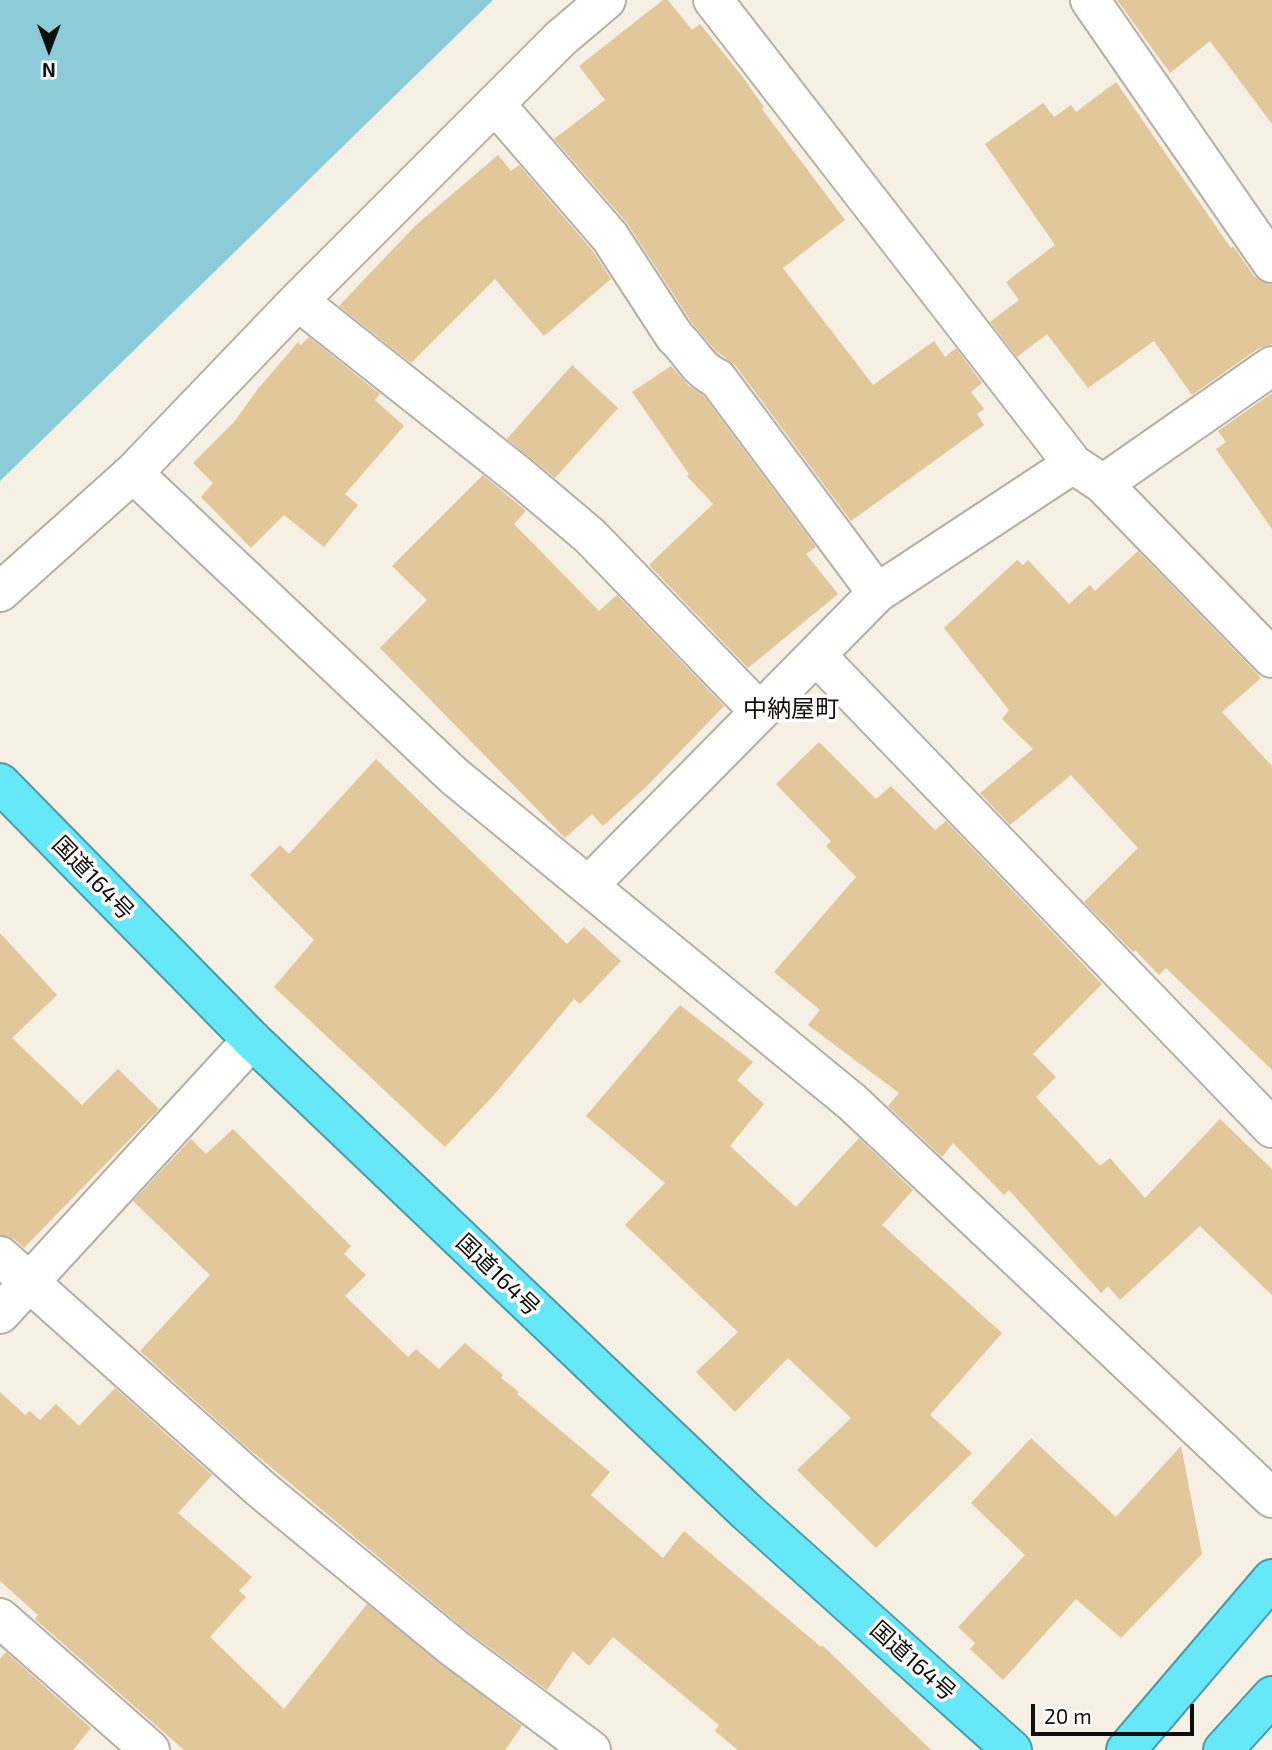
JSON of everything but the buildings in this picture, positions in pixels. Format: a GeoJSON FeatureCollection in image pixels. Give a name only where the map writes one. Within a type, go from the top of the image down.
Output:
{"type":"FeatureCollection","features":[{"type":"Feature","properties":{"kind":"highway","name":"国道164号"},"geometry":{"type":"LineString","coordinates":[[0,783],[252,1040],[747,1512],[1012,1750]]}},
{"type":"Feature","properties":{"kind":"highway"},"geometry":{"type":"LineString","coordinates":[[1126,1750],[1272,1579]]}},
{"type":"Feature","properties":{"kind":"highway"},"geometry":{"type":"LineString","coordinates":[[1223,1750],[1272,1696]]}},
{"type":"Feature","properties":{"kind":"street"},"geometry":{"type":"LineString","coordinates":[[0,592],[132,473],[298,301],[561,38],[606,0]]}},
{"type":"Feature","properties":{"kind":"street"},"geometry":{"type":"LineString","coordinates":[[713,0],[1088,474],[1272,658]]}},
{"type":"Feature","properties":{"kind":"street"},"geometry":{"type":"LineString","coordinates":[[1090,0],[1272,263]]}},
{"type":"Feature","properties":{"kind":"street"},"geometry":{"type":"LineString","coordinates":[[495,104],[610,237],[675,337],[687,347],[706,374],[717,379],[877,593]]}},
{"type":"Feature","properties":{"kind":"street"},"geometry":{"type":"LineString","coordinates":[[298,301],[519,475],[590,536],[760,712]]}},
{"type":"Feature","properties":{"kind":"street"},"geometry":{"type":"LineString","coordinates":[[589,885],[877,593],[1272,366]]}},
{"type":"Feature","properties":{"kind":"street"},"geometry":{"type":"LineString","coordinates":[[132,473],[454,776],[852,1102],[1272,1497]]}},
{"type":"Feature","properties":{"kind":"street"},"geometry":{"type":"LineString","coordinates":[[816,655],[1272,1129]]}},
{"type":"Feature","properties":{"kind":"street"},"geometry":{"type":"LineString","coordinates":[[0,1314],[252,1040]]}},
{"type":"Feature","properties":{"kind":"street"},"geometry":{"type":"LineString","coordinates":[[0,1256],[28,1284],[272,1499],[454,1648],[592,1750]]}},
{"type":"Feature","properties":{"kind":"street"},"geometry":{"type":"LineString","coordinates":[[0,1618],[150,1750]]}},
{"type":"Feature","properties":{"kind":"water"},"geometry":{"type":"Polygon","coordinates":[[[0,0],[493,0],[0,481],[0,0]]]}},
{"type":"Feature","properties":{"kind":"district","name":"中納屋町"},"geometry":{"type":"Point","coordinates":[791,709]}}]}
